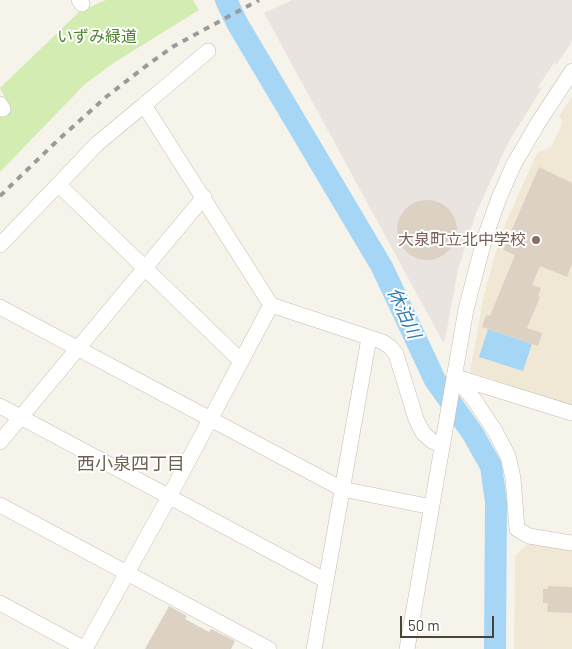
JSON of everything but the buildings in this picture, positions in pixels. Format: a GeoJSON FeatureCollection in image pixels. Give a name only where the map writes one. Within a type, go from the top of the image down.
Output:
{"type":"FeatureCollection","features":[{"type":"Feature","properties":{"kind":"street"},"geometry":{"type":"LineString","coordinates":[[0,245],[98,143],[208,52]]}},
{"type":"Feature","properties":{"kind":"street"},"geometry":{"type":"LineString","coordinates":[[407,649],[447,414],[473,278],[496,206],[514,164],[538,122],[572,71]]}},
{"type":"Feature","properties":{"kind":"street"},"geometry":{"type":"LineString","coordinates":[[144,105],[272,305],[390,347],[396,354],[416,419],[423,433],[432,441],[442,446]]}},
{"type":"Feature","properties":{"kind":"street"},"geometry":{"type":"LineString","coordinates":[[59,185],[241,362]]}},
{"type":"Feature","properties":{"kind":"street"},"geometry":{"type":"LineString","coordinates":[[0,442],[204,197]]}},
{"type":"Feature","properties":{"kind":"street"},"geometry":{"type":"LineString","coordinates":[[0,604],[85,649],[272,305]]}},
{"type":"Feature","properties":{"kind":"street"},"geometry":{"type":"LineString","coordinates":[[0,307],[342,489],[432,507]]}},
{"type":"Feature","properties":{"kind":"street"},"geometry":{"type":"LineString","coordinates":[[314,649],[369,338]]}},
{"type":"Feature","properties":{"kind":"street"},"geometry":{"type":"LineString","coordinates":[[453,383],[572,412]]}},
{"type":"Feature","properties":{"kind":"street"},"geometry":{"type":"LineString","coordinates":[[453,383],[473,398],[508,456],[513,478],[516,530],[529,536],[572,543]]}},
{"type":"Feature","properties":{"kind":"street"},"geometry":{"type":"LineString","coordinates":[[0,406],[320,577],[326,578]]}},
{"type":"Feature","properties":{"kind":"street"},"geometry":{"type":"LineString","coordinates":[[0,505],[269,649]]}},
{"type":"Feature","properties":{"kind":"shaded area"},"geometry":{"type":"Polygon","coordinates":[[[292,0],[572,0],[572,41],[557,64],[554,63],[538,87],[542,88],[508,143],[476,213],[458,269],[445,340],[443,342],[264,13],[292,0]]]}},
{"type":"Feature","properties":{"kind":"shaded area","name":"大泉町立北中学校"},"geometry":{"type":"Polygon","coordinates":[[[572,97],[572,405],[470,372],[483,300],[506,222],[537,153],[551,147],[563,122],[559,116],[572,97]]]}},
{"type":"Feature","properties":{"kind":"shaded area"},"geometry":{"type":"Polygon","coordinates":[[[533,539],[572,547],[572,649],[514,649],[515,556],[533,539]]]}},
{"type":"Feature","properties":{"kind":"green space","name":"いずみ緑道"},"geometry":{"type":"Polygon","coordinates":[[[106,0],[193,0],[199,10],[115,62],[85,84],[0,172],[0,117],[10,108],[0,88],[79,12],[106,0]]]}},
{"type":"Feature","properties":{"kind":"water"},"geometry":{"type":"Polygon","coordinates":[[[488,329],[532,344],[523,371],[479,357],[488,329]]]}},
{"type":"Feature","properties":{"kind":"waterway","name":"休泊川"},"geometry":{"type":"LineString","coordinates":[[226,0],[237,23],[382,267],[435,380],[473,434],[491,466],[496,502],[495,649]]}},
{"type":"Feature","properties":{"kind":"railway"},"geometry":{"type":"LineString","coordinates":[[0,196],[106,97],[146,66],[174,46],[259,0]]}},
{"type":"Feature","properties":{"kind":"place","name":"大泉町立北中学校"},"geometry":{"type":"Point","coordinates":[536,240]}},
{"type":"Feature","properties":{"kind":"district","name":"西小泉四丁目"},"geometry":{"type":"Point","coordinates":[131,464]}}]}
